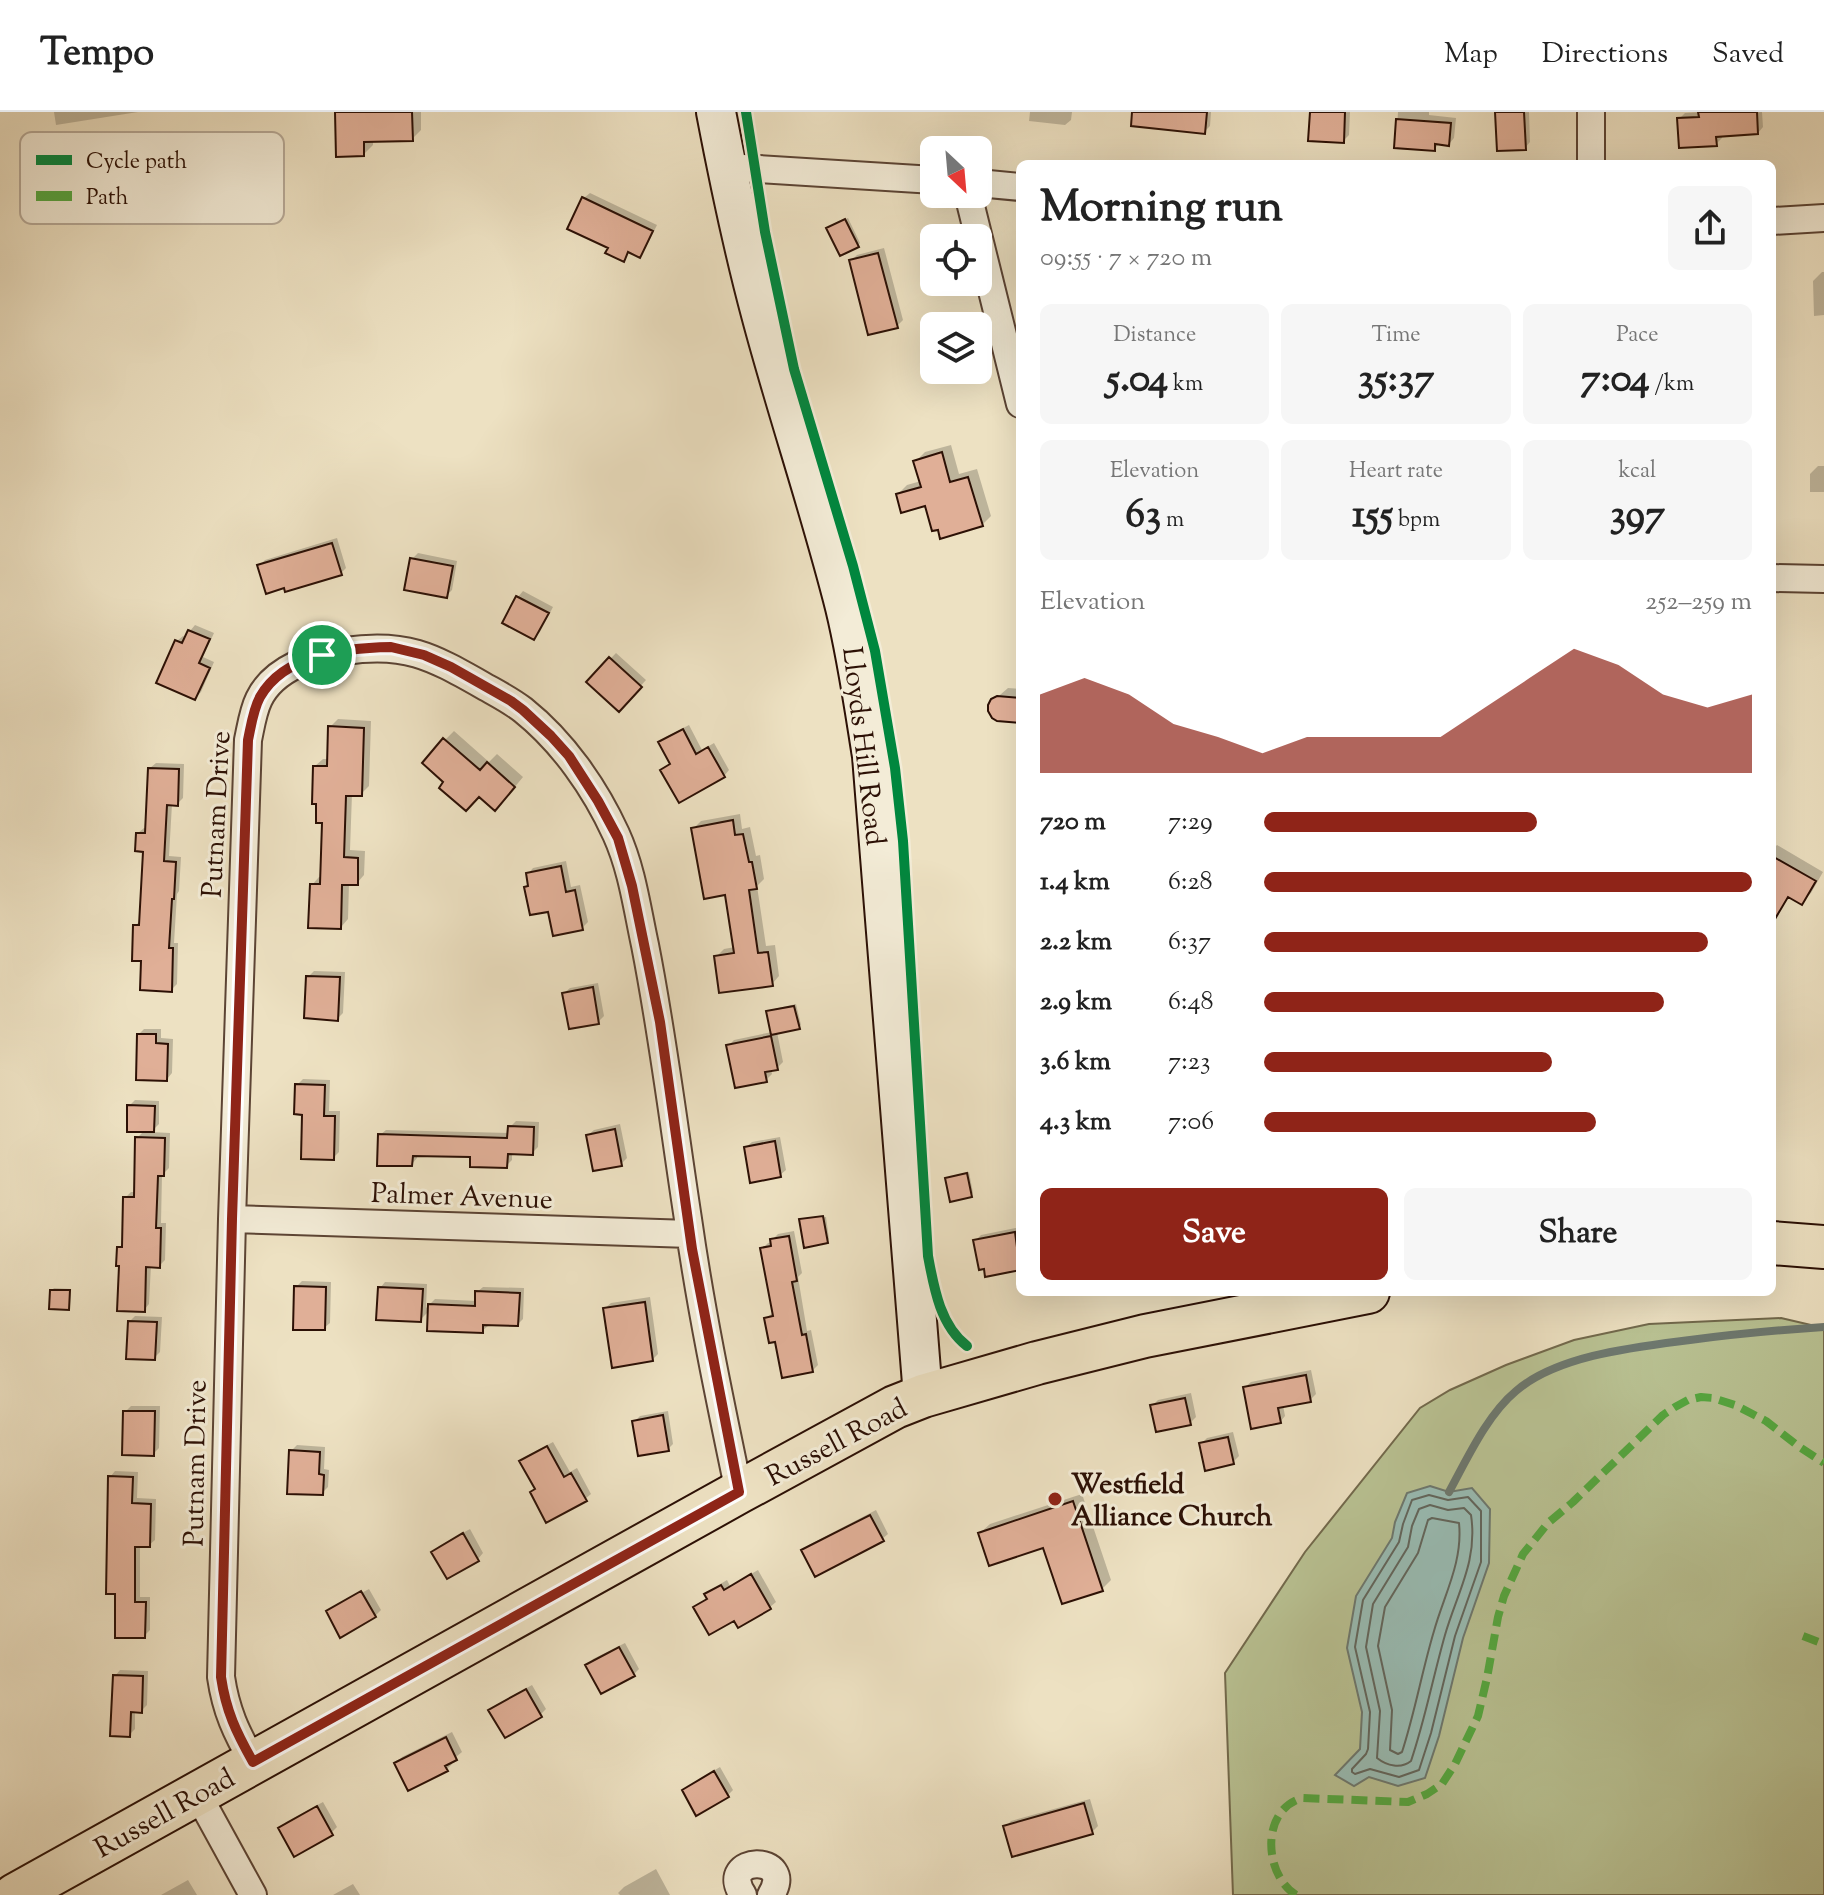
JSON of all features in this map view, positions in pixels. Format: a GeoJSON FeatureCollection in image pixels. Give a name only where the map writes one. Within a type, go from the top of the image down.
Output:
{"type":"FeatureCollection","features":[{"type":"Feature","properties":{"kind":"main road","name":"Lloyds Hill Road"},"geometry":{"type":"LineString","coordinates":[[716,112],[761,314],[846,609],[872,756],[923,1396]]}},
{"type":"Feature","properties":{"kind":"main road"},"geometry":{"type":"LineString","coordinates":[[1776,1243],[1824,1247]]}},
{"type":"Feature","properties":{"kind":"main road","name":"Russell Road"},"geometry":{"type":"LineString","coordinates":[[15,1895],[739,1492],[865,1423],[923,1396],[1145,1336],[1348,1296]]}},
{"type":"Feature","properties":{"kind":"street"},"geometry":{"type":"LineString","coordinates":[[1591,112],[1591,160]]}},
{"type":"Feature","properties":{"kind":"street"},"geometry":{"type":"LineString","coordinates":[[726,167],[920,179]]}},
{"type":"Feature","properties":{"kind":"street"},"geometry":{"type":"LineString","coordinates":[[992,184],[1016,187]]}},
{"type":"Feature","properties":{"kind":"street"},"geometry":{"type":"LineString","coordinates":[[971,208],[1016,388]]}},
{"type":"Feature","properties":{"kind":"street"},"geometry":{"type":"LineString","coordinates":[[1776,221],[1824,218]]}},
{"type":"Feature","properties":{"kind":"street"},"geometry":{"type":"LineString","coordinates":[[1776,578],[1824,579]]}},
{"type":"Feature","properties":{"kind":"street","name":"Putnam Drive"},"geometry":{"type":"LineString","coordinates":[[253,1762],[232,1724],[221,1677],[248,740],[261,695],[272,682],[303,661],[341,651],[391,647],[438,661],[511,701],[551,736],[569,756],[612,825],[626,861],[657,1008],[690,1234],[739,1492]]}},
{"type":"Feature","properties":{"kind":"street","name":"Palmer Avenue"},"geometry":{"type":"LineString","coordinates":[[232,1219],[690,1234]]}},
{"type":"Feature","properties":{"kind":"street"},"geometry":{"type":"LineString","coordinates":[[197,1793],[253,1895]]}},
{"type":"Feature","properties":{"kind":"street"},"geometry":{"type":"LineString","coordinates":[[743,1895],[738,1886],[740,1873],[755,1863],[767,1866],[775,1875],[776,1887],[771,1895]]}},
{"type":"Feature","properties":{"kind":"green space"},"geometry":{"type":"Polygon","coordinates":[[[1781,1318],[1824,1328],[1824,1895],[1233,1895],[1225,1673],[1305,1552],[1420,1408],[1450,1390],[1506,1365],[1574,1340],[1649,1324],[1781,1318]]]}},
{"type":"Feature","properties":{"kind":"water"},"geometry":{"type":"Polygon","coordinates":[[[1430,1486],[1449,1492],[1472,1488],[1490,1509],[1489,1563],[1463,1638],[1439,1736],[1425,1778],[1398,1786],[1369,1777],[1354,1786],[1335,1775],[1360,1749],[1362,1712],[1347,1648],[1356,1596],[1392,1538],[1407,1493],[1430,1486]]]}},
{"type":"Feature","properties":{"kind":"building"},"geometry":{"type":"Polygon","coordinates":[[[335,112],[412,112],[413,141],[364,142],[364,156],[336,157],[335,112]]]}},
{"type":"Feature","properties":{"kind":"building"},"geometry":{"type":"Polygon","coordinates":[[[1132,112],[1207,112],[1205,134],[1131,126],[1132,112]]]}},
{"type":"Feature","properties":{"kind":"building"},"geometry":{"type":"Polygon","coordinates":[[[1310,112],[1345,112],[1344,143],[1308,141],[1310,112]]]}},
{"type":"Feature","properties":{"kind":"building"},"geometry":{"type":"Polygon","coordinates":[[[1495,112],[1524,112],[1526,150],[1497,151],[1495,112]]]}},
{"type":"Feature","properties":{"kind":"building"},"geometry":{"type":"Polygon","coordinates":[[[1698,112],[1757,112],[1758,134],[1716,137],[1717,146],[1679,148],[1677,118],[1699,117],[1698,112]]]}},
{"type":"Feature","properties":{"kind":"building"},"geometry":{"type":"Polygon","coordinates":[[[1396,119],[1451,123],[1449,146],[1435,144],[1435,151],[1394,148],[1396,119]]]}},
{"type":"Feature","properties":{"kind":"building"},"geometry":{"type":"Polygon","coordinates":[[[582,197],[653,231],[640,258],[628,252],[624,262],[605,253],[608,248],[567,229],[582,197]]]}},
{"type":"Feature","properties":{"kind":"building"},"geometry":{"type":"Polygon","coordinates":[[[845,219],[859,247],[840,256],[826,228],[845,219]]]}},
{"type":"Feature","properties":{"kind":"building"},"geometry":{"type":"Polygon","coordinates":[[[878,253],[898,328],[868,335],[849,260],[878,253]]]}},
{"type":"Feature","properties":{"kind":"building"},"geometry":{"type":"Polygon","coordinates":[[[942,452],[950,482],[968,477],[983,526],[940,539],[938,530],[932,531],[925,506],[901,513],[896,494],[921,487],[913,461],[942,452]]]}},
{"type":"Feature","properties":{"kind":"building"},"geometry":{"type":"Polygon","coordinates":[[[332,543],[342,575],[285,592],[284,588],[266,594],[257,565],[332,543]]]}},
{"type":"Feature","properties":{"kind":"building"},"geometry":{"type":"Polygon","coordinates":[[[410,558],[453,566],[447,598],[404,590],[410,558]]]}},
{"type":"Feature","properties":{"kind":"building"},"geometry":{"type":"Polygon","coordinates":[[[516,596],[549,613],[534,640],[502,623],[516,596]]]}},
{"type":"Feature","properties":{"kind":"building"},"geometry":{"type":"Polygon","coordinates":[[[188,630],[210,639],[199,663],[210,668],[195,700],[156,683],[175,640],[182,643],[188,630]]]}},
{"type":"Feature","properties":{"kind":"building"},"geometry":{"type":"Polygon","coordinates":[[[609,657],[642,687],[619,712],[586,682],[609,657]]]}},
{"type":"Feature","properties":{"kind":"building"},"geometry":{"type":"Polygon","coordinates":[[[997,696],[1016,698],[1016,723],[992,718],[988,711],[991,699],[997,696]]]}},
{"type":"Feature","properties":{"kind":"building"},"geometry":{"type":"Polygon","coordinates":[[[328,726],[364,728],[362,796],[346,796],[344,857],[358,858],[358,885],[342,885],[341,929],[308,928],[310,884],[320,884],[322,823],[316,823],[316,804],[312,804],[313,766],[327,766],[328,726]]]}},
{"type":"Feature","properties":{"kind":"building"},"geometry":{"type":"Polygon","coordinates":[[[683,729],[696,754],[708,747],[725,777],[679,803],[660,770],[670,764],[658,742],[683,729]]]}},
{"type":"Feature","properties":{"kind":"building"},"geometry":{"type":"Polygon","coordinates":[[[443,738],[480,770],[487,762],[515,787],[495,811],[479,797],[466,811],[439,788],[443,782],[422,763],[443,738]]]}},
{"type":"Feature","properties":{"kind":"building"},"geometry":{"type":"Polygon","coordinates":[[[148,768],[179,769],[178,806],[167,805],[164,861],[176,862],[169,948],[173,948],[172,992],[140,990],[141,961],[132,961],[133,925],[139,925],[143,852],[135,851],[136,833],[145,833],[148,768]]]}},
{"type":"Feature","properties":{"kind":"building"},"geometry":{"type":"Polygon","coordinates":[[[733,820],[735,835],[743,834],[749,862],[752,862],[757,889],[749,890],[758,953],[768,952],[773,986],[719,993],[714,956],[734,953],[725,895],[704,899],[691,828],[733,820]]]}},
{"type":"Feature","properties":{"kind":"building"},"geometry":{"type":"Polygon","coordinates":[[[1776,858],[1816,881],[1802,905],[1788,897],[1776,917],[1776,858]]]}},
{"type":"Feature","properties":{"kind":"building"},"geometry":{"type":"Polygon","coordinates":[[[561,866],[566,892],[575,890],[583,930],[553,936],[548,912],[530,915],[524,887],[528,886],[526,873],[561,866]]]}},
{"type":"Feature","properties":{"kind":"building"},"geometry":{"type":"Polygon","coordinates":[[[306,976],[340,977],[338,1021],[304,1018],[306,976]]]}},
{"type":"Feature","properties":{"kind":"building"},"geometry":{"type":"Polygon","coordinates":[[[593,987],[599,1024],[569,1029],[562,993],[593,987]]]}},
{"type":"Feature","properties":{"kind":"building"},"geometry":{"type":"Polygon","coordinates":[[[794,1006],[800,1029],[771,1035],[766,1011],[794,1006]]]}},
{"type":"Feature","properties":{"kind":"building"},"geometry":{"type":"Polygon","coordinates":[[[137,1034],[156,1034],[156,1043],[168,1044],[167,1081],[136,1080],[137,1034]]]}},
{"type":"Feature","properties":{"kind":"building"},"geometry":{"type":"Polygon","coordinates":[[[771,1036],[778,1070],[765,1072],[767,1082],[735,1088],[726,1045],[771,1036]]]}},
{"type":"Feature","properties":{"kind":"building"},"geometry":{"type":"Polygon","coordinates":[[[295,1084],[325,1085],[324,1116],[335,1116],[334,1160],[301,1159],[302,1115],[294,1114],[295,1084]]]}},
{"type":"Feature","properties":{"kind":"building"},"geometry":{"type":"Polygon","coordinates":[[[127,1105],[155,1106],[154,1132],[127,1132],[127,1105]]]}},
{"type":"Feature","properties":{"kind":"building"},"geometry":{"type":"Polygon","coordinates":[[[508,1126],[534,1127],[533,1155],[508,1154],[507,1168],[470,1167],[470,1157],[413,1156],[412,1166],[377,1166],[378,1134],[507,1138],[508,1126]]]}},
{"type":"Feature","properties":{"kind":"building"},"geometry":{"type":"Polygon","coordinates":[[[615,1129],[622,1166],[593,1171],[586,1135],[615,1129]]]}},
{"type":"Feature","properties":{"kind":"building"},"geometry":{"type":"Polygon","coordinates":[[[135,1137],[165,1138],[164,1176],[158,1176],[156,1228],[161,1228],[160,1268],[146,1267],[145,1312],[117,1311],[117,1247],[122,1247],[123,1197],[134,1197],[135,1137]]]}},
{"type":"Feature","properties":{"kind":"building"},"geometry":{"type":"Polygon","coordinates":[[[775,1141],[781,1177],[750,1183],[744,1147],[775,1141]]]}},
{"type":"Feature","properties":{"kind":"building"},"geometry":{"type":"Polygon","coordinates":[[[967,1173],[972,1197],[950,1202],[945,1178],[967,1173]]]}},
{"type":"Feature","properties":{"kind":"building"},"geometry":{"type":"Polygon","coordinates":[[[823,1216],[828,1243],[804,1248],[799,1219],[823,1216]]]}},
{"type":"Feature","properties":{"kind":"building"},"geometry":{"type":"Polygon","coordinates":[[[1015,1232],[1016,1271],[985,1277],[984,1269],[979,1270],[973,1240],[1015,1232]]]}},
{"type":"Feature","properties":{"kind":"building"},"geometry":{"type":"Polygon","coordinates":[[[789,1236],[797,1281],[792,1282],[813,1372],[782,1378],[775,1342],[769,1343],[764,1318],[773,1316],[760,1248],[771,1246],[770,1239],[789,1236]]]}},
{"type":"Feature","properties":{"kind":"building"},"geometry":{"type":"Polygon","coordinates":[[[294,1286],[326,1287],[325,1330],[293,1330],[294,1286]]]}},
{"type":"Feature","properties":{"kind":"building"},"geometry":{"type":"Polygon","coordinates":[[[378,1287],[423,1289],[421,1322],[376,1320],[378,1287]]]}},
{"type":"Feature","properties":{"kind":"building"},"geometry":{"type":"Polygon","coordinates":[[[50,1290],[70,1290],[69,1310],[49,1309],[50,1290]]]}},
{"type":"Feature","properties":{"kind":"building"},"geometry":{"type":"Polygon","coordinates":[[[475,1291],[520,1293],[518,1326],[483,1325],[483,1333],[427,1331],[428,1304],[475,1306],[475,1291]]]}},
{"type":"Feature","properties":{"kind":"building"},"geometry":{"type":"Polygon","coordinates":[[[645,1302],[653,1361],[612,1368],[603,1308],[645,1302]]]}},
{"type":"Feature","properties":{"kind":"building"},"geometry":{"type":"Polygon","coordinates":[[[128,1321],[157,1322],[155,1360],[126,1359],[128,1321]]]}},
{"type":"Feature","properties":{"kind":"building"},"geometry":{"type":"Polygon","coordinates":[[[1306,1375],[1311,1402],[1278,1408],[1281,1423],[1251,1429],[1243,1387],[1306,1375]]]}},
{"type":"Feature","properties":{"kind":"building"},"geometry":{"type":"Polygon","coordinates":[[[1185,1398],[1191,1425],[1156,1432],[1150,1405],[1185,1398]]]}},
{"type":"Feature","properties":{"kind":"building"},"geometry":{"type":"Polygon","coordinates":[[[123,1411],[155,1411],[154,1456],[122,1455],[123,1411]]]}},
{"type":"Feature","properties":{"kind":"building"},"geometry":{"type":"Polygon","coordinates":[[[663,1415],[669,1451],[638,1456],[632,1421],[663,1415]]]}},
{"type":"Feature","properties":{"kind":"building"},"geometry":{"type":"Polygon","coordinates":[[[1228,1437],[1234,1464],[1205,1471],[1199,1443],[1228,1437]]]}},
{"type":"Feature","properties":{"kind":"building"},"geometry":{"type":"Polygon","coordinates":[[[547,1446],[564,1477],[571,1473],[587,1501],[546,1523],[530,1492],[535,1489],[519,1461],[547,1446]]]}},
{"type":"Feature","properties":{"kind":"building"},"geometry":{"type":"Polygon","coordinates":[[[289,1450],[320,1452],[319,1474],[324,1475],[323,1495],[287,1494],[289,1450]]]}},
{"type":"Feature","properties":{"kind":"building"},"geometry":{"type":"Polygon","coordinates":[[[108,1476],[133,1477],[132,1503],[151,1504],[150,1547],[135,1547],[135,1602],[146,1602],[145,1638],[115,1638],[115,1594],[106,1594],[108,1476]]]}},
{"type":"Feature","properties":{"kind":"building"},"geometry":{"type":"Polygon","coordinates":[[[1073,1501],[1103,1591],[1062,1604],[1043,1548],[989,1566],[978,1533],[1073,1501]]]}},
{"type":"Feature","properties":{"kind":"building"},"geometry":{"type":"Polygon","coordinates":[[[870,1515],[884,1541],[815,1577],[801,1550],[870,1515]]]}},
{"type":"Feature","properties":{"kind":"building"},"geometry":{"type":"Polygon","coordinates":[[[463,1533],[479,1561],[447,1579],[431,1552],[463,1533]]]}},
{"type":"Feature","properties":{"kind":"building"},"geometry":{"type":"Polygon","coordinates":[[[751,1574],[771,1609],[738,1628],[734,1621],[709,1635],[693,1607],[707,1599],[704,1594],[721,1585],[724,1590],[751,1574]]]}},
{"type":"Feature","properties":{"kind":"building"},"geometry":{"type":"Polygon","coordinates":[[[361,1591],[376,1617],[340,1638],[326,1611],[361,1591]]]}},
{"type":"Feature","properties":{"kind":"building"},"geometry":{"type":"Polygon","coordinates":[[[619,1647],[635,1676],[601,1694],[585,1665],[619,1647]]]}},
{"type":"Feature","properties":{"kind":"building"},"geometry":{"type":"Polygon","coordinates":[[[113,1675],[143,1676],[142,1713],[131,1712],[130,1737],[110,1736],[113,1675]]]}},
{"type":"Feature","properties":{"kind":"building"},"geometry":{"type":"Polygon","coordinates":[[[526,1689],[542,1717],[505,1738],[488,1710],[526,1689]]]}},
{"type":"Feature","properties":{"kind":"building"},"geometry":{"type":"Polygon","coordinates":[[[446,1737],[457,1760],[445,1766],[448,1771],[408,1791],[394,1763],[446,1737]]]}},
{"type":"Feature","properties":{"kind":"building"},"geometry":{"type":"Polygon","coordinates":[[[714,1771],[729,1797],[696,1816],[682,1790],[714,1771]]]}},
{"type":"Feature","properties":{"kind":"building"},"geometry":{"type":"Polygon","coordinates":[[[1084,1803],[1093,1834],[1012,1857],[1003,1826],[1084,1803]]]}},
{"type":"Feature","properties":{"kind":"building"},"geometry":{"type":"Polygon","coordinates":[[[317,1806],[333,1835],[294,1857],[278,1828],[317,1806]]]}},
{"type":"Feature","properties":{"kind":"waterway"},"geometry":{"type":"LineString","coordinates":[[1449,1492],[1496,1412],[1516,1391],[1553,1369],[1598,1355],[1646,1346],[1824,1327]]}},
{"type":"Feature","properties":{"kind":"marked path"},"geometry":{"type":"LineString","coordinates":[[1296,1895],[1285,1886],[1273,1859],[1273,1829],[1279,1815],[1288,1805],[1302,1798],[1408,1802],[1442,1784],[1478,1716],[1498,1617],[1523,1554],[1548,1523],[1663,1415],[1688,1400],[1713,1398],[1766,1421],[1824,1463]]}},
{"type":"Feature","properties":{"kind":"marked path"},"geometry":{"type":"LineString","coordinates":[[1803,1636],[1824,1644]]}},
{"type":"Feature","properties":{"kind":"cycle path"},"geometry":{"type":"LineString","coordinates":[[746,112],[765,232],[794,369],[875,651],[895,768],[903,841],[928,1256],[944,1317],[967,1346]]}},
{"type":"Feature","properties":{"kind":"cycle path"},"geometry":{"type":"LineString","coordinates":[[253,1762],[232,1721],[221,1677],[248,740],[255,708],[266,688],[296,665],[333,653],[385,648],[417,654],[448,666],[508,700],[538,723],[577,767],[608,817],[626,861],[645,945],[699,1288],[739,1492]]}},
{"type":"Feature","properties":{"kind":"place","name":"Westfield Alliance Church"},"geometry":{"type":"Point","coordinates":[1055,1499]}},
{"type":"Feature","properties":{"kind":"route"},"geometry":{"type":"LineString","coordinates":[[391,647],[424,655],[511,701],[538,723],[569,756],[612,825],[626,861],[638,910],[660,1022],[692,1249],[739,1492],[253,1762],[232,1724],[221,1677],[248,740],[255,709],[272,682],[303,661],[322,655],[391,647]]}}]}
